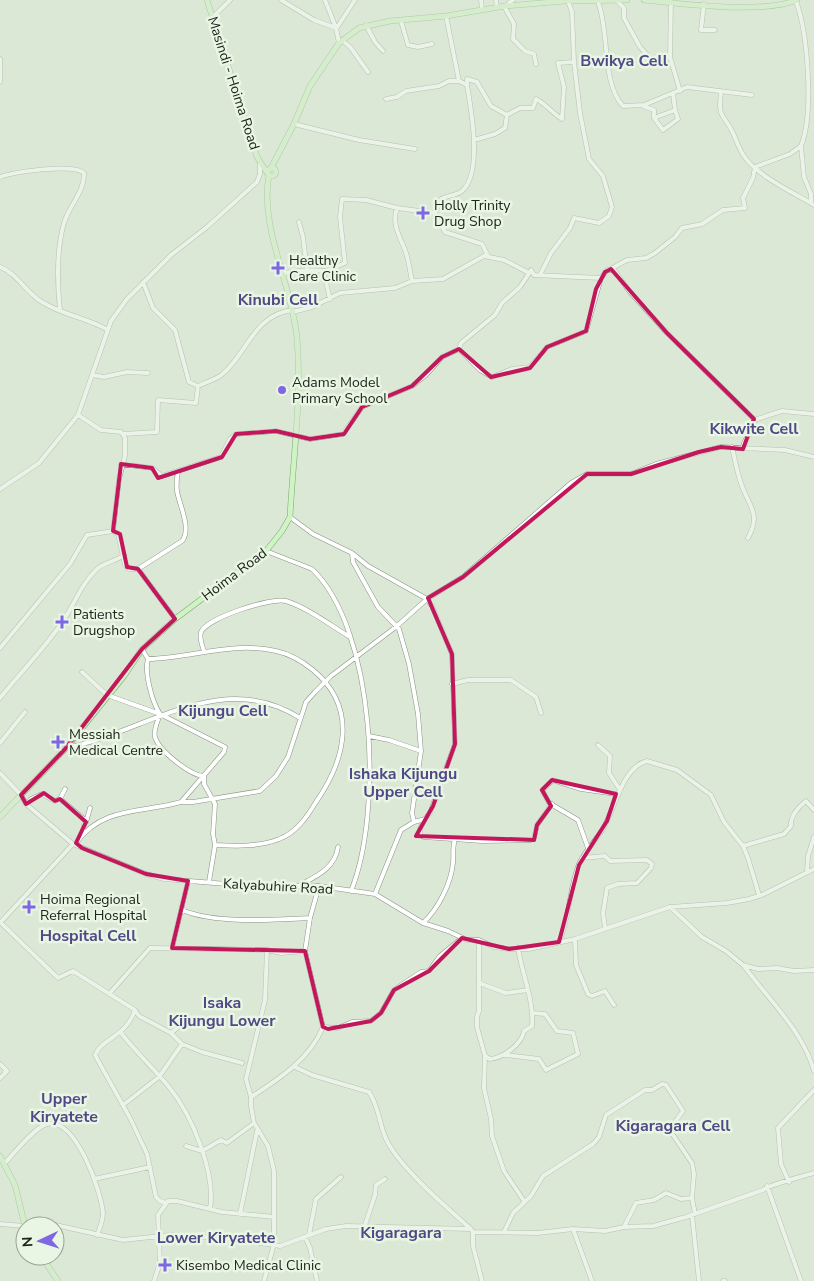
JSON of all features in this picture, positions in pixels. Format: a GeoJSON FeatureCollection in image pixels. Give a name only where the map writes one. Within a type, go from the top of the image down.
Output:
{"type":"FeatureCollection","features":[{"type":"Feature","properties":{"kind":"main road","name":"Masindi - Hoima Road"},"geometry":{"type":"LineString","coordinates":[[208,0],[239,105],[261,164],[271,172]]}},
{"type":"Feature","properties":{"kind":"main road"},"geometry":{"type":"LineString","coordinates":[[340,42],[352,32],[366,25],[436,15],[446,16],[505,6],[579,0],[598,2],[627,0]]}},
{"type":"Feature","properties":{"kind":"main road"},"geometry":{"type":"LineString","coordinates":[[644,0],[771,7],[796,0]]}},
{"type":"Feature","properties":{"kind":"main road","name":"Hoima Road"},"geometry":{"type":"LineString","coordinates":[[0,817],[66,748],[142,649],[175,619],[266,551],[282,531],[290,517],[300,388],[293,311],[267,204],[271,172],[310,86],[340,42]]}},
{"type":"Feature","properties":{"kind":"main road"},"geometry":{"type":"LineString","coordinates":[[0,1156],[14,1185],[22,1216]]}},
{"type":"Feature","properties":{"kind":"main road"},"geometry":{"type":"LineString","coordinates":[[48,1266],[58,1281]]}},
{"type":"Feature","properties":{"kind":"street"},"geometry":{"type":"LineString","coordinates":[[213,17],[230,0]]}},
{"type":"Feature","properties":{"kind":"street"},"geometry":{"type":"LineString","coordinates":[[281,0],[314,20],[336,29]]}},
{"type":"Feature","properties":{"kind":"street"},"geometry":{"type":"LineString","coordinates":[[325,0],[340,42],[351,48],[368,72]]}},
{"type":"Feature","properties":{"kind":"street"},"geometry":{"type":"LineString","coordinates":[[336,29],[355,0]]}},
{"type":"Feature","properties":{"kind":"street"},"geometry":{"type":"LineString","coordinates":[[481,0],[482,9]]}},
{"type":"Feature","properties":{"kind":"street"},"geometry":{"type":"LineString","coordinates":[[496,0],[497,7]]}},
{"type":"Feature","properties":{"kind":"street"},"geometry":{"type":"LineString","coordinates":[[513,0],[505,6],[514,24],[514,39],[525,51],[534,54],[536,64]]}},
{"type":"Feature","properties":{"kind":"street"},"geometry":{"type":"LineString","coordinates":[[796,0],[802,19],[810,117],[802,146],[804,177],[811,194],[812,204]]}},
{"type":"Feature","properties":{"kind":"street"},"geometry":{"type":"LineString","coordinates":[[540,275],[551,253],[570,228],[574,218],[599,223],[609,216],[612,207],[603,176],[589,160],[574,62],[572,12],[568,1]]}},
{"type":"Feature","properties":{"kind":"street"},"geometry":{"type":"LineString","coordinates":[[617,1],[624,8],[624,18],[640,47],[651,59],[670,57]]}},
{"type":"Feature","properties":{"kind":"street"},"geometry":{"type":"LineString","coordinates":[[598,2],[603,18],[610,73],[618,99],[623,106],[643,106],[654,110],[654,118],[663,130],[678,119],[673,93]]}},
{"type":"Feature","properties":{"kind":"street"},"geometry":{"type":"LineString","coordinates":[[671,2],[670,57],[680,91]]}},
{"type":"Feature","properties":{"kind":"street"},"geometry":{"type":"LineString","coordinates":[[704,4],[701,30],[715,30]]}},
{"type":"Feature","properties":{"kind":"street"},"geometry":{"type":"LineString","coordinates":[[446,16],[459,81]]}},
{"type":"Feature","properties":{"kind":"street"},"geometry":{"type":"LineString","coordinates":[[402,20],[407,44],[418,47],[432,44]]}},
{"type":"Feature","properties":{"kind":"street"},"geometry":{"type":"LineString","coordinates":[[366,25],[383,52]]}},
{"type":"Feature","properties":{"kind":"street"},"geometry":{"type":"LineString","coordinates":[[0,59],[0,82]]}},
{"type":"Feature","properties":{"kind":"street"},"geometry":{"type":"LineString","coordinates":[[507,115],[520,108],[533,108],[536,99],[544,103],[552,113],[562,119],[564,87],[558,63],[574,62]]}},
{"type":"Feature","properties":{"kind":"street"},"geometry":{"type":"LineString","coordinates":[[435,213],[441,199],[459,193],[467,186],[473,168],[474,140],[466,85],[467,80],[477,82],[491,106],[507,115]]}},
{"type":"Feature","properties":{"kind":"street"},"geometry":{"type":"LineString","coordinates":[[386,99],[397,97],[406,91],[440,86],[449,81],[459,81],[466,85]]}},
{"type":"Feature","properties":{"kind":"street"},"geometry":{"type":"LineString","coordinates":[[643,106],[690,87],[752,95]]}},
{"type":"Feature","properties":{"kind":"street"},"geometry":{"type":"LineString","coordinates":[[721,92],[719,106],[723,119],[730,126],[743,155],[755,167],[812,204]]}},
{"type":"Feature","properties":{"kind":"street"},"geometry":{"type":"LineString","coordinates":[[654,118],[675,110]]}},
{"type":"Feature","properties":{"kind":"street"},"geometry":{"type":"LineString","coordinates":[[474,140],[499,133],[505,128],[507,115]]}},
{"type":"Feature","properties":{"kind":"street"},"geometry":{"type":"LineString","coordinates":[[294,124],[359,140],[415,149]]}},
{"type":"Feature","properties":{"kind":"street"},"geometry":{"type":"LineString","coordinates":[[755,167],[790,154],[802,146]]}},
{"type":"Feature","properties":{"kind":"street"},"geometry":{"type":"LineString","coordinates":[[0,489],[39,463],[78,415],[115,315],[143,282],[183,244],[207,227],[257,182],[261,164]]}},
{"type":"Feature","properties":{"kind":"street"},"geometry":{"type":"LineString","coordinates":[[459,349],[480,370],[490,376],[512,369],[530,367],[548,347],[586,331],[601,278],[609,270],[627,260],[646,258],[655,253],[675,237],[682,228],[702,224],[723,210],[745,208],[743,198],[753,178],[755,167]]}},
{"type":"Feature","properties":{"kind":"street"},"geometry":{"type":"LineString","coordinates":[[0,176],[57,169],[79,169],[84,173],[82,185],[65,220],[57,256],[60,310]]}},
{"type":"Feature","properties":{"kind":"street"},"geometry":{"type":"LineString","coordinates":[[284,273],[307,270],[326,271],[345,263],[340,217],[341,200],[366,200],[397,208],[435,213]]}},
{"type":"Feature","properties":{"kind":"street"},"geometry":{"type":"LineString","coordinates":[[397,208],[395,214],[397,232],[407,257],[412,281]]}},
{"type":"Feature","properties":{"kind":"street"},"geometry":{"type":"LineString","coordinates":[[435,213],[445,232],[482,244],[488,256]]}},
{"type":"Feature","properties":{"kind":"street"},"geometry":{"type":"LineString","coordinates":[[299,222],[307,270]]}},
{"type":"Feature","properties":{"kind":"street"},"geometry":{"type":"LineString","coordinates":[[143,282],[153,308],[175,330],[189,382],[198,386],[221,375],[246,342],[263,324],[282,311],[312,308],[340,293],[396,288],[412,281],[448,278],[475,259],[488,256],[504,260],[529,273],[531,270]]}},
{"type":"Feature","properties":{"kind":"street"},"geometry":{"type":"LineString","coordinates":[[0,267],[10,272],[27,291],[42,302],[108,330]]}},
{"type":"Feature","properties":{"kind":"street"},"geometry":{"type":"LineString","coordinates":[[531,270],[534,275],[601,278]]}},
{"type":"Feature","properties":{"kind":"street"},"geometry":{"type":"LineString","coordinates":[[121,464],[152,468],[162,476],[221,458],[230,440],[236,434],[276,431],[310,439],[342,434],[362,407],[410,387],[426,375],[442,357],[459,349],[461,342],[495,315],[502,303],[524,282],[531,270]]}},
{"type":"Feature","properties":{"kind":"street"},"geometry":{"type":"LineString","coordinates":[[609,270],[614,270],[619,275],[630,292],[667,333],[754,420],[755,424],[743,443],[743,449]]}},
{"type":"Feature","properties":{"kind":"street"},"geometry":{"type":"LineString","coordinates":[[326,271],[324,274],[330,299]]}},
{"type":"Feature","properties":{"kind":"street"},"geometry":{"type":"LineString","coordinates":[[92,375],[104,377],[127,372],[148,373]]}},
{"type":"Feature","properties":{"kind":"street"},"geometry":{"type":"LineString","coordinates":[[78,415],[101,430],[123,434],[157,432],[158,400],[196,403],[198,386]]}},
{"type":"Feature","properties":{"kind":"street"},"geometry":{"type":"LineString","coordinates":[[754,420],[782,411],[814,414]]}},
{"type":"Feature","properties":{"kind":"street"},"geometry":{"type":"LineString","coordinates":[[113,531],[121,464],[125,456],[123,434]]}},
{"type":"Feature","properties":{"kind":"street"},"geometry":{"type":"LineString","coordinates":[[732,447],[742,487],[754,513],[755,525],[748,538]]}},
{"type":"Feature","properties":{"kind":"street"},"geometry":{"type":"LineString","coordinates":[[242,1063],[202,1052],[182,1044],[171,1033],[139,1016],[135,1010],[79,972],[73,971],[58,978],[0,923],[69,848],[95,824],[107,817],[181,802],[254,794],[268,784],[281,770],[288,757],[306,702],[331,676],[355,659],[372,643],[397,626],[427,599],[463,576],[571,484],[587,474],[631,474],[676,458],[732,447],[794,451],[814,457]]}},
{"type":"Feature","properties":{"kind":"street"},"geometry":{"type":"LineString","coordinates":[[138,569],[184,538],[181,504],[177,490],[178,471]]}},
{"type":"Feature","properties":{"kind":"street"},"geometry":{"type":"LineString","coordinates":[[290,517],[322,540],[352,553],[368,566],[427,599],[431,604],[441,632],[450,649],[454,683],[455,748],[435,801],[420,830],[422,836],[494,842],[533,839],[537,825],[552,804]]}},
{"type":"Feature","properties":{"kind":"street"},"geometry":{"type":"LineString","coordinates":[[0,648],[70,564],[87,535],[113,531],[119,535],[127,567],[138,569],[175,619]]}},
{"type":"Feature","properties":{"kind":"street"},"geometry":{"type":"LineString","coordinates":[[266,551],[312,569],[317,574],[332,594],[350,636],[366,710],[370,736],[371,765],[359,870],[351,891]]}},
{"type":"Feature","properties":{"kind":"street"},"geometry":{"type":"LineString","coordinates":[[352,553],[353,562],[378,607],[397,626],[404,643],[415,689],[421,751],[412,813],[414,822]]}},
{"type":"Feature","properties":{"kind":"street"},"geometry":{"type":"LineString","coordinates":[[0,698],[61,624],[76,595],[93,574],[103,565],[117,560],[124,555]]}},
{"type":"Feature","properties":{"kind":"street"},"geometry":{"type":"LineString","coordinates":[[204,651],[200,637],[205,627],[217,620],[266,601],[284,601],[350,636]]}},
{"type":"Feature","properties":{"kind":"street"},"geometry":{"type":"LineString","coordinates":[[148,659],[204,651],[244,648],[277,651],[301,661],[326,682],[340,706],[343,736],[333,773],[319,799],[301,824],[280,839],[257,844],[215,844]]}},
{"type":"Feature","properties":{"kind":"street"},"geometry":{"type":"LineString","coordinates":[[142,649],[148,659],[146,664],[148,676],[156,708],[160,714]]}},
{"type":"Feature","properties":{"kind":"street"},"geometry":{"type":"LineString","coordinates":[[82,672],[107,695],[160,714],[225,747],[224,752],[181,802]]}},
{"type":"Feature","properties":{"kind":"street"},"geometry":{"type":"LineString","coordinates":[[454,683],[511,680],[536,697],[541,713]]}},
{"type":"Feature","properties":{"kind":"street"},"geometry":{"type":"LineString","coordinates":[[66,748],[115,734],[160,714],[199,703],[242,698],[272,704],[300,718]]}},
{"type":"Feature","properties":{"kind":"street"},"geometry":{"type":"LineString","coordinates":[[0,743],[25,712]]}},
{"type":"Feature","properties":{"kind":"street"},"geometry":{"type":"LineString","coordinates":[[160,714],[154,731],[159,743],[179,764],[197,776],[204,776]]}},
{"type":"Feature","properties":{"kind":"street"},"geometry":{"type":"LineString","coordinates":[[370,736],[389,740],[421,751]]}},
{"type":"Feature","properties":{"kind":"street"},"geometry":{"type":"LineString","coordinates":[[598,745],[610,756],[609,773],[620,790]]}},
{"type":"Feature","properties":{"kind":"street"},"geometry":{"type":"LineString","coordinates":[[558,942],[566,925],[575,878],[582,858],[607,821],[616,794],[634,767],[643,762],[652,761],[677,770],[711,795],[724,822],[742,846],[752,866],[759,894]]}},
{"type":"Feature","properties":{"kind":"street"},"geometry":{"type":"LineString","coordinates":[[0,773],[21,795],[26,804],[31,799],[42,794],[55,801],[60,798],[65,789]]}},
{"type":"Feature","properties":{"kind":"street"},"geometry":{"type":"LineString","coordinates":[[204,776],[204,784],[213,798],[215,844],[210,882]]}},
{"type":"Feature","properties":{"kind":"street"},"geometry":{"type":"LineString","coordinates":[[588,848],[578,820],[549,803],[542,791],[553,780],[593,792],[616,794]]}},
{"type":"Feature","properties":{"kind":"street"},"geometry":{"type":"LineString","coordinates":[[60,798],[82,815],[85,824]]}},
{"type":"Feature","properties":{"kind":"street"},"geometry":{"type":"LineString","coordinates":[[742,846],[784,834],[791,826],[794,813],[806,801],[814,810]]}},
{"type":"Feature","properties":{"kind":"street","name":"Kalyabuhire Road"},"geometry":{"type":"LineString","coordinates":[[26,804],[74,844],[146,874],[164,879],[319,886],[375,894],[423,923],[462,938],[480,940],[494,947],[529,949],[575,939],[670,907],[727,903],[759,894],[762,895],[814,869]]}},
{"type":"Feature","properties":{"kind":"street"},"geometry":{"type":"LineString","coordinates":[[81,837],[90,808]]}},
{"type":"Feature","properties":{"kind":"street"},"geometry":{"type":"LineString","coordinates":[[375,894],[401,830],[414,822],[425,819]]}},
{"type":"Feature","properties":{"kind":"street"},"geometry":{"type":"LineString","coordinates":[[807,872],[808,856],[814,837]]}},
{"type":"Feature","properties":{"kind":"street"},"geometry":{"type":"LineString","coordinates":[[423,923],[436,908],[447,884],[453,864],[452,850],[455,839]]}},
{"type":"Feature","properties":{"kind":"street"},"geometry":{"type":"LineString","coordinates":[[298,886],[330,866],[337,857],[338,848]]}},
{"type":"Feature","properties":{"kind":"street"},"geometry":{"type":"LineString","coordinates":[[582,858],[605,856],[610,861],[647,860],[652,864],[652,868],[637,883],[618,884],[606,888],[603,913],[605,928]]}},
{"type":"Feature","properties":{"kind":"street"},"geometry":{"type":"LineString","coordinates":[[172,948],[188,881]]}},
{"type":"Feature","properties":{"kind":"street"},"geometry":{"type":"LineString","coordinates":[[252,1097],[295,1067],[319,1036],[323,1027],[305,951],[310,918],[319,886]]}},
{"type":"Feature","properties":{"kind":"street"},"geometry":{"type":"LineString","coordinates":[[670,907],[702,937],[726,951],[743,965],[800,1039],[809,1053],[814,1071]]}},
{"type":"Feature","properties":{"kind":"street"},"geometry":{"type":"LineString","coordinates":[[182,910],[212,918],[266,920],[310,918]]}},
{"type":"Feature","properties":{"kind":"street"},"geometry":{"type":"LineString","coordinates":[[323,1027],[338,1028],[352,1022],[371,1021],[381,1013],[394,990],[421,972],[429,971],[440,956],[462,938]]}},
{"type":"Feature","properties":{"kind":"street"},"geometry":{"type":"LineString","coordinates":[[575,939],[576,962],[588,994],[591,996],[604,991],[614,1006]]}},
{"type":"Feature","properties":{"kind":"street"},"geometry":{"type":"LineString","coordinates":[[480,940],[477,1027],[486,1056],[484,1088],[494,1144],[504,1171],[524,1201]]}},
{"type":"Feature","properties":{"kind":"street"},"geometry":{"type":"LineString","coordinates":[[109,994],[148,948],[267,950],[281,953],[305,951]]}},
{"type":"Feature","properties":{"kind":"street"},"geometry":{"type":"LineString","coordinates":[[505,1055],[520,1040],[524,1031],[532,1027],[532,1013],[528,990],[521,969],[518,948]]}},
{"type":"Feature","properties":{"kind":"street"},"geometry":{"type":"LineString","coordinates":[[264,1281],[274,1244],[276,1187],[273,1162],[268,1146],[254,1123],[251,1106],[252,1097],[246,1079],[265,1000],[267,950]]}},
{"type":"Feature","properties":{"kind":"street"},"geometry":{"type":"LineString","coordinates":[[743,965],[758,969],[814,970]]}},
{"type":"Feature","properties":{"kind":"street"},"geometry":{"type":"LineString","coordinates":[[479,983],[506,993],[528,990]]}},
{"type":"Feature","properties":{"kind":"street"},"geometry":{"type":"LineString","coordinates":[[135,1010],[132,1019],[121,1033],[94,1055],[123,1104],[147,1154],[156,1197],[166,1203],[177,1201],[240,1214],[274,1217]]}},
{"type":"Feature","properties":{"kind":"street"},"geometry":{"type":"LineString","coordinates":[[486,1056],[490,1059],[505,1055],[539,1059],[546,1070],[578,1054],[573,1033],[557,1031],[545,1014],[532,1013]]}},
{"type":"Feature","properties":{"kind":"street"},"geometry":{"type":"LineString","coordinates":[[171,1033],[184,1023]]}},
{"type":"Feature","properties":{"kind":"street"},"geometry":{"type":"LineString","coordinates":[[121,1033],[169,1087],[188,1116],[202,1151],[212,1192],[210,1209]]}},
{"type":"Feature","properties":{"kind":"street"},"geometry":{"type":"LineString","coordinates":[[123,1104],[159,1077],[182,1044]]}},
{"type":"Feature","properties":{"kind":"street"},"geometry":{"type":"LineString","coordinates":[[0,1064],[7,1071],[0,1078]]}},
{"type":"Feature","properties":{"kind":"street"},"geometry":{"type":"LineString","coordinates":[[295,1067],[312,1075],[369,1092],[380,1114],[383,1133],[392,1150],[406,1167],[472,1230],[482,1281]]}},
{"type":"Feature","properties":{"kind":"street"},"geometry":{"type":"LineString","coordinates":[[504,1232],[508,1221],[524,1201],[531,1196],[546,1174],[573,1159],[596,1142],[609,1113],[645,1090],[652,1090],[662,1084],[666,1085],[683,1111],[672,1126],[671,1132],[692,1163],[694,1174],[692,1198],[699,1281]]}},
{"type":"Feature","properties":{"kind":"street"},"geometry":{"type":"LineString","coordinates":[[789,1182],[781,1164],[777,1132],[780,1124],[814,1090]]}},
{"type":"Feature","properties":{"kind":"street"},"geometry":{"type":"LineString","coordinates":[[186,1146],[202,1151],[222,1140],[228,1142],[254,1123]]}},
{"type":"Feature","properties":{"kind":"street"},"geometry":{"type":"LineString","coordinates":[[5,1163],[37,1129],[52,1124],[66,1128],[76,1140],[98,1188],[103,1211],[97,1235]]}},
{"type":"Feature","properties":{"kind":"street"},"geometry":{"type":"LineString","coordinates":[[240,1214],[255,1151],[257,1130]]}},
{"type":"Feature","properties":{"kind":"street"},"geometry":{"type":"LineString","coordinates":[[94,1179],[150,1167]]}},
{"type":"Feature","properties":{"kind":"street"},"geometry":{"type":"LineString","coordinates":[[65,1227],[123,1240],[160,1236],[228,1238],[285,1246],[307,1236],[336,1227],[364,1225],[504,1232],[554,1232],[573,1229],[605,1231],[624,1227],[653,1226],[763,1190],[767,1186],[789,1182],[814,1173]]}},
{"type":"Feature","properties":{"kind":"street"},"geometry":{"type":"LineString","coordinates":[[317,1281],[307,1236],[316,1199],[341,1177]]}},
{"type":"Feature","properties":{"kind":"street"},"geometry":{"type":"LineString","coordinates":[[364,1225],[375,1195],[376,1185],[385,1179]]}},
{"type":"Feature","properties":{"kind":"street"},"geometry":{"type":"LineString","coordinates":[[767,1186],[801,1281]]}},
{"type":"Feature","properties":{"kind":"street"},"geometry":{"type":"LineString","coordinates":[[624,1227],[634,1207],[640,1202],[654,1200],[666,1193],[681,1199],[692,1198]]}},
{"type":"Feature","properties":{"kind":"street"},"geometry":{"type":"LineString","coordinates":[[154,1281],[159,1269],[160,1236],[158,1215],[166,1203]]}},
{"type":"Feature","properties":{"kind":"street"},"geometry":{"type":"LineString","coordinates":[[0,1224],[15,1225]]}},
{"type":"Feature","properties":{"kind":"street"},"geometry":{"type":"LineString","coordinates":[[573,1229],[592,1281]]}},
{"type":"Feature","properties":{"kind":"highlighted area"},"geometry":{"type":"Polygon","coordinates":[[[611,269],[667,333],[754,419],[743,449],[721,447],[699,452],[631,474],[587,474],[463,577],[428,598],[452,654],[455,744],[433,806],[416,836],[534,840],[537,825],[551,806],[542,790],[552,780],[616,794],[607,821],[579,865],[559,942],[509,949],[462,938],[429,971],[394,990],[381,1013],[371,1021],[328,1029],[323,1027],[305,951],[172,948],[188,881],[146,874],[82,848],[76,843],[86,822],[60,799],[55,801],[44,793],[26,804],[21,795],[66,748],[142,649],[175,619],[138,569],[127,567],[120,534],[113,531],[121,464],[152,468],[158,478],[222,457],[236,434],[276,431],[310,439],[344,434],[362,407],[412,386],[442,357],[459,349],[491,377],[530,368],[547,347],[586,331],[596,289],[605,272],[611,269]]]}},
{"type":"Feature","properties":{"kind":"place","name":"Holly Trinity Drug Shop"},"geometry":{"type":"Point","coordinates":[423,213]}},
{"type":"Feature","properties":{"kind":"place","name":"Healthy Care Clinic"},"geometry":{"type":"Point","coordinates":[278,268]}},
{"type":"Feature","properties":{"kind":"place","name":"Adams Model Primary School"},"geometry":{"type":"Point","coordinates":[282,390]}},
{"type":"Feature","properties":{"kind":"place","name":"Patients Drugshop"},"geometry":{"type":"Point","coordinates":[62,622]}},
{"type":"Feature","properties":{"kind":"place","name":"Messiah Medical Centre"},"geometry":{"type":"Point","coordinates":[58,742]}},
{"type":"Feature","properties":{"kind":"place","name":"Hoima Regional Referral Hospital"},"geometry":{"type":"Point","coordinates":[29,907]}},
{"type":"Feature","properties":{"kind":"place","name":"Kisembo Medical Clinic"},"geometry":{"type":"Point","coordinates":[165,1265]}},
{"type":"Feature","properties":{"kind":"district","name":"Bwikya Cell"},"geometry":{"type":"Point","coordinates":[624,60]}},
{"type":"Feature","properties":{"kind":"district","name":"Kinubi Cell"},"geometry":{"type":"Point","coordinates":[278,299]}},
{"type":"Feature","properties":{"kind":"district","name":"Kikwite Cell"},"geometry":{"type":"Point","coordinates":[754,428]}},
{"type":"Feature","properties":{"kind":"district","name":"Kijungu Cell"},"geometry":{"type":"Point","coordinates":[223,710]}},
{"type":"Feature","properties":{"kind":"district","name":"Ishaka Kijungu Upper Cell"},"geometry":{"type":"Point","coordinates":[403,782]}},
{"type":"Feature","properties":{"kind":"district","name":"Hospital Cell"},"geometry":{"type":"Point","coordinates":[88,935]}},
{"type":"Feature","properties":{"kind":"district","name":"Isaka Kijungu Lower"},"geometry":{"type":"Point","coordinates":[222,1011]}},
{"type":"Feature","properties":{"kind":"district","name":"Upper Kiryatete"},"geometry":{"type":"Point","coordinates":[64,1107]}},
{"type":"Feature","properties":{"kind":"district","name":"Kigaragara Cell"},"geometry":{"type":"Point","coordinates":[673,1125]}},
{"type":"Feature","properties":{"kind":"district","name":"Kigaragara"},"geometry":{"type":"Point","coordinates":[401,1232]}},
{"type":"Feature","properties":{"kind":"district","name":"Lower Kiryatete"},"geometry":{"type":"Point","coordinates":[216,1237]}}]}
